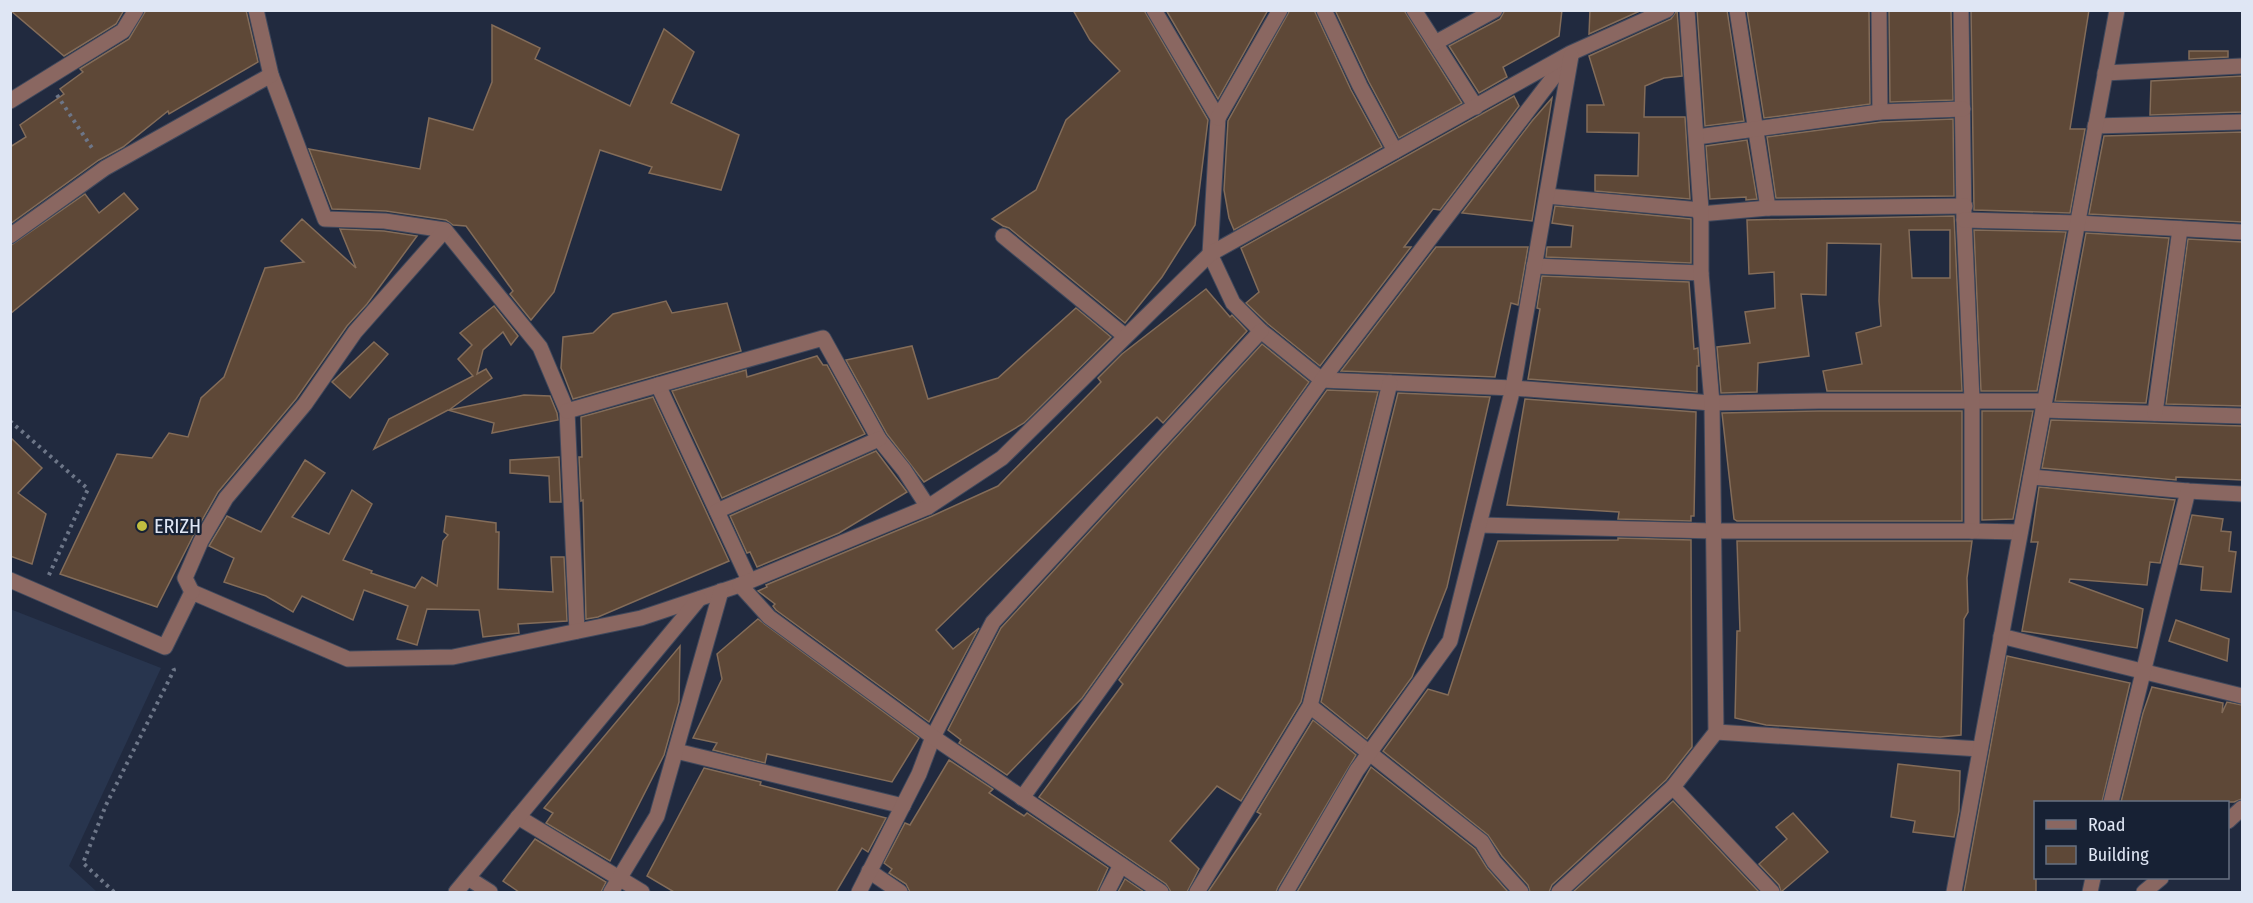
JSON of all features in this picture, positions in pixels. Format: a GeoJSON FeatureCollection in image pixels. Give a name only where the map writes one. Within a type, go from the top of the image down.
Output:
{"type":"FeatureCollection","features":[{"type":"Feature","properties":{"kind":"street"},"geometry":{"type":"LineString","coordinates":[[10,101],[123,31],[136,10]]}},
{"type":"Feature","properties":{"kind":"street"},"geometry":{"type":"LineString","coordinates":[[256,10],[271,75],[325,219],[385,221],[445,230],[540,347],[567,411],[577,631]]}},
{"type":"Feature","properties":{"kind":"street"},"geometry":{"type":"LineString","coordinates":[[1154,10],[1218,118]]}},
{"type":"Feature","properties":{"kind":"street"},"geometry":{"type":"LineString","coordinates":[[1280,10],[1218,118],[1210,254],[1233,303],[1261,331],[1322,380],[1513,388],[1712,403],[1972,400],[2155,413],[2242,416]]}},
{"type":"Feature","properties":{"kind":"street"},"geometry":{"type":"LineString","coordinates":[[1324,10],[1360,86],[1395,151]]}},
{"type":"Feature","properties":{"kind":"street"},"geometry":{"type":"LineString","coordinates":[[1414,10],[1476,107]]}},
{"type":"Feature","properties":{"kind":"street"},"geometry":{"type":"LineString","coordinates":[[1435,43],[1495,10]]}},
{"type":"Feature","properties":{"kind":"street"},"geometry":{"type":"LineString","coordinates":[[445,230],[355,332],[305,404],[226,498],[201,541],[185,578],[192,592],[348,659],[453,657],[641,618],[744,583],[928,507],[1002,458],[1210,254],[1571,53],[1667,10]]}},
{"type":"Feature","properties":{"kind":"street"},"geometry":{"type":"LineString","coordinates":[[1559,892],[1673,788],[1716,732],[1712,403],[1701,273],[1697,137],[1688,10]]}},
{"type":"Feature","properties":{"kind":"street"},"geometry":{"type":"LineString","coordinates":[[1737,10],[1768,208]]}},
{"type":"Feature","properties":{"kind":"street"},"geometry":{"type":"LineString","coordinates":[[1879,10],[1880,112]]}},
{"type":"Feature","properties":{"kind":"street"},"geometry":{"type":"LineString","coordinates":[[1961,10],[1972,400],[1972,531]]}},
{"type":"Feature","properties":{"kind":"street"},"geometry":{"type":"LineString","coordinates":[[1954,892],[2116,10]]}},
{"type":"Feature","properties":{"kind":"street"},"geometry":{"type":"LineString","coordinates":[[1287,892],[1357,770],[1449,641],[1513,388],[1571,53]]}},
{"type":"Feature","properties":{"kind":"street"},"geometry":{"type":"LineString","coordinates":[[1022,798],[1322,380],[1571,53]]}},
{"type":"Feature","properties":{"kind":"street"},"geometry":{"type":"LineString","coordinates":[[2105,73],[2242,66]]}},
{"type":"Feature","properties":{"kind":"street"},"geometry":{"type":"LineString","coordinates":[[10,236],[105,168],[271,75]]}},
{"type":"Feature","properties":{"kind":"street"},"geometry":{"type":"LineString","coordinates":[[1697,137],[1880,112],[1963,109]]}},
{"type":"Feature","properties":{"kind":"street"},"geometry":{"type":"LineString","coordinates":[[2095,126],[2242,122]]}},
{"type":"Feature","properties":{"kind":"street"},"geometry":{"type":"LineString","coordinates":[[1547,196],[1700,212],[1768,208],[1965,213],[2077,223],[2242,232]]}},
{"type":"Feature","properties":{"kind":"street"},"geometry":{"type":"LineString","coordinates":[[2155,413],[2180,229]]}},
{"type":"Feature","properties":{"kind":"street"},"geometry":{"type":"LineString","coordinates":[[1003,236],[1125,336]]}},
{"type":"Feature","properties":{"kind":"street"},"geometry":{"type":"LineString","coordinates":[[1534,266],[1701,273]]}},
{"type":"Feature","properties":{"kind":"street"},"geometry":{"type":"LineString","coordinates":[[859,892],[903,806],[933,737],[993,622],[1261,331]]}},
{"type":"Feature","properties":{"kind":"street"},"geometry":{"type":"LineString","coordinates":[[567,411],[823,338],[879,439],[904,470],[928,507]]}},
{"type":"Feature","properties":{"kind":"street"},"geometry":{"type":"LineString","coordinates":[[1197,892],[1310,706],[1390,383]]}},
{"type":"Feature","properties":{"kind":"street"},"geometry":{"type":"LineString","coordinates":[[658,385],[717,510],[744,583],[769,617],[933,737],[1161,892]]}},
{"type":"Feature","properties":{"kind":"street"},"geometry":{"type":"LineString","coordinates":[[717,510],[879,439]]}},
{"type":"Feature","properties":{"kind":"street"},"geometry":{"type":"LineString","coordinates":[[2031,477],[2242,494]]}},
{"type":"Feature","properties":{"kind":"street"},"geometry":{"type":"LineString","coordinates":[[2111,801],[2188,491]]}},
{"type":"Feature","properties":{"kind":"street"},"geometry":{"type":"LineString","coordinates":[[1479,525],[1714,531],[2020,532]]}},
{"type":"Feature","properties":{"kind":"street"},"geometry":{"type":"LineString","coordinates":[[10,580],[165,647],[192,592]]}},
{"type":"Feature","properties":{"kind":"street"},"geometry":{"type":"LineString","coordinates":[[611,892],[657,816],[721,591]]}},
{"type":"Feature","properties":{"kind":"street"},"geometry":{"type":"LineString","coordinates":[[456,892],[699,598]]}},
{"type":"Feature","properties":{"kind":"street"},"geometry":{"type":"LineString","coordinates":[[2001,636],[2242,696]]}},
{"type":"Feature","properties":{"kind":"street"},"geometry":{"type":"LineString","coordinates":[[1310,706],[1482,842],[1494,862],[1521,892]]}},
{"type":"Feature","properties":{"kind":"street"},"geometry":{"type":"LineString","coordinates":[[1716,732],[1980,749]]}},
{"type":"Feature","properties":{"kind":"street"},"geometry":{"type":"LineString","coordinates":[[676,751],[903,806]]}},
{"type":"Feature","properties":{"kind":"street"},"geometry":{"type":"LineString","coordinates":[[1673,788],[1772,892]]}},
{"type":"Feature","properties":{"kind":"street"},"geometry":{"type":"LineString","coordinates":[[2229,820],[2242,808]]}},
{"type":"Feature","properties":{"kind":"street"},"geometry":{"type":"LineString","coordinates":[[518,817],[642,892]]}},
{"type":"Feature","properties":{"kind":"street"},"geometry":{"type":"LineString","coordinates":[[1107,892],[1121,865]]}},
{"type":"Feature","properties":{"kind":"street"},"geometry":{"type":"LineString","coordinates":[[869,871],[900,892]]}},
{"type":"Feature","properties":{"kind":"street"},"geometry":{"type":"LineString","coordinates":[[468,878],[490,892]]}},
{"type":"Feature","properties":{"kind":"street"},"geometry":{"type":"LineString","coordinates":[[2144,892],[2160,879]]}},
{"type":"Feature","properties":{"kind":"path"},"geometry":{"type":"LineString","coordinates":[[46,80],[105,168]]}},
{"type":"Feature","properties":{"kind":"path"},"geometry":{"type":"LineString","coordinates":[[10,421],[88,489],[41,593]]}},
{"type":"Feature","properties":{"kind":"path"},"geometry":{"type":"LineString","coordinates":[[114,892],[83,863],[106,805],[174,670],[165,647]]}},
{"type":"Feature","properties":{"kind":"shaded area"},"geometry":{"type":"Polygon","coordinates":[[[10,609],[161,668],[69,866],[97,892],[11,892],[10,609]]]}},
{"type":"Feature","properties":{"kind":"building"},"geometry":{"type":"Polygon","coordinates":[[[10,10],[124,10],[116,24],[64,56],[10,10]]]}},
{"type":"Feature","properties":{"kind":"building"},"geometry":{"type":"Polygon","coordinates":[[[146,10],[246,10],[258,62],[169,114],[168,111],[123,147],[99,160],[10,224],[10,147],[26,137],[20,125],[64,94],[60,89],[83,72],[80,69],[129,39],[146,10]]]}},
{"type":"Feature","properties":{"kind":"building"},"geometry":{"type":"Polygon","coordinates":[[[1073,10],[1144,10],[1208,120],[1195,225],[1162,277],[1125,323],[1009,228],[992,219],[1036,190],[1066,120],[1120,71],[1090,40],[1073,10]]]}},
{"type":"Feature","properties":{"kind":"building"},"geometry":{"type":"Polygon","coordinates":[[[1166,10],[1268,10],[1218,99],[1166,10]]]}},
{"type":"Feature","properties":{"kind":"building"},"geometry":{"type":"Polygon","coordinates":[[[1290,10],[1314,10],[1351,90],[1382,147],[1234,230],[1229,218],[1224,190],[1228,121],[1290,10]]]}},
{"type":"Feature","properties":{"kind":"building"},"geometry":{"type":"Polygon","coordinates":[[[1335,10],[1404,10],[1462,103],[1399,138],[1335,10]]]}},
{"type":"Feature","properties":{"kind":"building"},"geometry":{"type":"Polygon","coordinates":[[[1505,10],[1562,10],[1559,36],[1503,67],[1507,77],[1479,93],[1449,46],[1500,19],[1505,10]]]}},
{"type":"Feature","properties":{"kind":"building"},"geometry":{"type":"Polygon","coordinates":[[[1590,10],[1642,10],[1589,34],[1590,10]]]}},
{"type":"Feature","properties":{"kind":"building"},"geometry":{"type":"Polygon","coordinates":[[[1677,10],[1682,76],[1664,78],[1645,86],[1644,117],[1685,117],[1690,199],[1595,191],[1595,175],[1638,176],[1639,133],[1587,132],[1587,105],[1604,105],[1589,56],[1671,19],[1677,10]]]}},
{"type":"Feature","properties":{"kind":"building"},"geometry":{"type":"Polygon","coordinates":[[[1697,10],[1727,10],[1744,121],[1705,126],[1697,10]]]}},
{"type":"Feature","properties":{"kind":"building"},"geometry":{"type":"Polygon","coordinates":[[[1747,10],[1869,10],[1870,104],[1764,118],[1747,10]]]}},
{"type":"Feature","properties":{"kind":"building"},"geometry":{"type":"Polygon","coordinates":[[[1889,10],[1951,10],[1953,100],[1890,102],[1889,10]]]}},
{"type":"Feature","properties":{"kind":"building"},"geometry":{"type":"Polygon","coordinates":[[[1971,10],[2089,10],[2070,129],[2085,129],[2070,213],[1974,210],[1971,10]]]}},
{"type":"Feature","properties":{"kind":"building"},"geometry":{"type":"Polygon","coordinates":[[[492,25],[540,48],[535,59],[630,106],[664,29],[694,52],[671,103],[739,135],[721,190],[649,173],[652,167],[600,150],[554,292],[531,320],[510,294],[513,291],[466,226],[453,225],[446,220],[386,211],[332,209],[309,149],[420,169],[429,118],[473,130],[492,82],[492,25]]]}},
{"type":"Feature","properties":{"kind":"building"},"geometry":{"type":"Polygon","coordinates":[[[2189,51],[2228,51],[2228,57],[2189,59],[2189,51]]]}},
{"type":"Feature","properties":{"kind":"building"},"geometry":{"type":"Polygon","coordinates":[[[2242,76],[2242,112],[2150,115],[2151,81],[2242,76]]]}},
{"type":"Feature","properties":{"kind":"building"},"geometry":{"type":"Polygon","coordinates":[[[1514,96],[1519,106],[1440,210],[1433,209],[1404,247],[1411,247],[1320,366],[1246,303],[1259,292],[1241,248],[1514,96]]]}},
{"type":"Feature","properties":{"kind":"building"},"geometry":{"type":"Polygon","coordinates":[[[1552,98],[1532,221],[1462,213],[1532,121],[1552,98]]]}},
{"type":"Feature","properties":{"kind":"building"},"geometry":{"type":"Polygon","coordinates":[[[1953,119],[1954,196],[1776,198],[1767,137],[1881,122],[1953,119]]]}},
{"type":"Feature","properties":{"kind":"building"},"geometry":{"type":"Polygon","coordinates":[[[2242,132],[2242,222],[2089,214],[2104,136],[2242,132]]]}},
{"type":"Feature","properties":{"kind":"building"},"geometry":{"type":"Polygon","coordinates":[[[1747,140],[1757,199],[1746,200],[1746,197],[1710,199],[1706,146],[1747,140]]]}},
{"type":"Feature","properties":{"kind":"building"},"geometry":{"type":"Polygon","coordinates":[[[124,193],[138,209],[10,314],[10,246],[85,194],[99,213],[124,193]]]}},
{"type":"Feature","properties":{"kind":"building"},"geometry":{"type":"Polygon","coordinates":[[[1555,206],[1691,219],[1691,263],[1546,257],[1547,247],[1571,247],[1573,226],[1552,223],[1555,206]]]}},
{"type":"Feature","properties":{"kind":"building"},"geometry":{"type":"Polygon","coordinates":[[[1954,216],[1962,391],[1827,391],[1823,371],[1862,364],[1856,333],[1881,326],[1879,301],[1881,244],[1827,243],[1826,295],[1801,294],[1809,356],[1758,363],[1757,392],[1721,393],[1717,347],[1750,343],[1745,312],[1775,308],[1774,272],[1749,274],[1747,220],[1954,216]],[[1909,230],[1912,278],[1950,278],[1950,230],[1909,230]]]}},
{"type":"Feature","properties":{"kind":"building"},"geometry":{"type":"Polygon","coordinates":[[[302,219],[356,268],[340,229],[384,231],[417,236],[367,304],[347,326],[296,399],[218,492],[157,607],[60,574],[117,454],[152,458],[169,433],[188,437],[201,398],[224,377],[265,268],[304,262],[281,241],[302,219]]]}},
{"type":"Feature","properties":{"kind":"building"},"geometry":{"type":"Polygon","coordinates":[[[1974,230],[2066,232],[2037,391],[1981,391],[1974,230]]]}},
{"type":"Feature","properties":{"kind":"building"},"geometry":{"type":"Polygon","coordinates":[[[2086,233],[2169,238],[2146,403],[2055,401],[2086,233]]]}},
{"type":"Feature","properties":{"kind":"building"},"geometry":{"type":"Polygon","coordinates":[[[2188,239],[2242,242],[2242,406],[2166,404],[2188,239]]]}},
{"type":"Feature","properties":{"kind":"building"},"geometry":{"type":"Polygon","coordinates":[[[1436,247],[1528,247],[1518,305],[1511,303],[1495,377],[1341,371],[1436,247]]]}},
{"type":"Feature","properties":{"kind":"building"},"geometry":{"type":"Polygon","coordinates":[[[1542,276],[1689,282],[1694,349],[1698,348],[1697,392],[1528,379],[1540,309],[1537,308],[1542,276]]]}},
{"type":"Feature","properties":{"kind":"building"},"geometry":{"type":"Polygon","coordinates":[[[1206,289],[1230,317],[1232,315],[1247,331],[1163,423],[1157,417],[936,630],[953,649],[979,628],[929,722],[776,610],[773,606],[775,604],[758,591],[767,587],[766,585],[998,486],[1101,382],[1098,378],[1122,354],[1206,289]]]}},
{"type":"Feature","properties":{"kind":"building"},"geometry":{"type":"Polygon","coordinates":[[[666,301],[672,313],[727,303],[741,351],[573,399],[561,368],[563,337],[593,333],[613,314],[666,301]]]}},
{"type":"Feature","properties":{"kind":"building"},"geometry":{"type":"Polygon","coordinates":[[[494,306],[518,336],[511,345],[503,332],[483,350],[477,374],[486,369],[492,378],[449,410],[524,395],[550,396],[558,420],[492,433],[494,423],[448,410],[374,449],[389,419],[473,376],[458,359],[472,345],[460,333],[494,306]]]}},
{"type":"Feature","properties":{"kind":"building"},"geometry":{"type":"Polygon","coordinates":[[[1076,308],[1111,337],[1024,423],[924,482],[887,434],[846,360],[912,346],[928,399],[998,378],[1076,308]]]}},
{"type":"Feature","properties":{"kind":"building"},"geometry":{"type":"Polygon","coordinates":[[[374,342],[388,354],[350,398],[332,382],[374,342]]]}},
{"type":"Feature","properties":{"kind":"building"},"geometry":{"type":"Polygon","coordinates":[[[1262,344],[1309,382],[1082,698],[1007,775],[959,743],[961,740],[948,730],[1001,628],[1262,344]]]}},
{"type":"Feature","properties":{"kind":"building"},"geometry":{"type":"Polygon","coordinates":[[[817,356],[823,365],[827,365],[865,434],[722,498],[672,391],[746,370],[747,377],[817,356]]]}},
{"type":"Feature","properties":{"kind":"building"},"geometry":{"type":"Polygon","coordinates":[[[1327,390],[1378,392],[1301,702],[1241,801],[1217,786],[1170,841],[1199,869],[1187,892],[1171,892],[1166,884],[1039,797],[1123,684],[1119,680],[1327,390]]]}},
{"type":"Feature","properties":{"kind":"building"},"geometry":{"type":"Polygon","coordinates":[[[1398,393],[1490,397],[1447,587],[1412,677],[1367,739],[1321,702],[1398,393]]]}},
{"type":"Feature","properties":{"kind":"building"},"geometry":{"type":"Polygon","coordinates":[[[653,397],[729,561],[598,617],[586,619],[583,500],[581,501],[579,457],[582,457],[581,417],[653,397]]]}},
{"type":"Feature","properties":{"kind":"building"},"geometry":{"type":"Polygon","coordinates":[[[1525,399],[1696,412],[1694,516],[1691,516],[1691,521],[1618,519],[1619,512],[1507,505],[1525,399]]]}},
{"type":"Feature","properties":{"kind":"building"},"geometry":{"type":"Polygon","coordinates":[[[1962,411],[1962,521],[1737,521],[1734,519],[1722,413],[1962,411]]]}},
{"type":"Feature","properties":{"kind":"building"},"geometry":{"type":"Polygon","coordinates":[[[1982,411],[2033,411],[2013,519],[1982,520],[1982,411]]]}},
{"type":"Feature","properties":{"kind":"building"},"geometry":{"type":"Polygon","coordinates":[[[2051,420],[2242,426],[2242,480],[2176,477],[2176,480],[2042,468],[2051,420]]]}},
{"type":"Feature","properties":{"kind":"building"},"geometry":{"type":"Polygon","coordinates":[[[10,437],[42,468],[18,493],[46,514],[32,564],[10,556],[10,437]]]}},
{"type":"Feature","properties":{"kind":"building"},"geometry":{"type":"Polygon","coordinates":[[[876,451],[907,492],[839,533],[757,567],[750,552],[747,553],[730,516],[876,451]]]}},
{"type":"Feature","properties":{"kind":"building"},"geometry":{"type":"Polygon","coordinates":[[[559,457],[561,502],[550,502],[549,476],[510,473],[510,460],[559,457]]]}},
{"type":"Feature","properties":{"kind":"building"},"geometry":{"type":"Polygon","coordinates":[[[305,460],[325,473],[292,517],[329,534],[352,490],[372,504],[343,560],[372,571],[371,573],[415,588],[422,577],[437,586],[443,541],[448,535],[444,532],[446,516],[496,523],[496,532],[499,532],[498,589],[553,592],[551,557],[564,557],[567,621],[518,624],[519,633],[483,637],[479,610],[427,609],[417,645],[397,639],[408,606],[364,590],[353,620],[302,596],[293,612],[266,596],[224,582],[234,558],[209,546],[227,516],[261,532],[305,460]]]}},
{"type":"Feature","properties":{"kind":"building"},"geometry":{"type":"Polygon","coordinates":[[[2039,487],[2175,500],[2160,563],[2150,562],[2147,585],[2070,579],[2069,582],[2143,609],[2137,648],[2022,631],[2038,542],[2031,542],[2039,487]]]}},
{"type":"Feature","properties":{"kind":"building"},"geometry":{"type":"Polygon","coordinates":[[[2192,515],[2223,519],[2221,531],[2231,532],[2229,551],[2236,552],[2231,592],[2201,590],[2203,567],[2180,564],[2192,515]]]}},
{"type":"Feature","properties":{"kind":"building"},"geometry":{"type":"Polygon","coordinates":[[[1618,538],[1691,540],[1692,747],[1666,780],[1552,885],[1549,892],[1530,892],[1528,885],[1502,856],[1488,835],[1383,751],[1428,689],[1448,695],[1498,541],[1618,540],[1618,538]]]}},
{"type":"Feature","properties":{"kind":"building"},"geometry":{"type":"Polygon","coordinates":[[[1737,541],[1972,541],[1967,578],[1968,612],[1964,619],[1961,735],[1940,737],[1766,725],[1735,718],[1737,631],[1740,631],[1737,541]]]}},
{"type":"Feature","properties":{"kind":"building"},"geometry":{"type":"Polygon","coordinates":[[[758,619],[919,738],[892,782],[767,754],[765,763],[713,750],[717,743],[693,738],[722,679],[717,654],[758,619]]]}},
{"type":"Feature","properties":{"kind":"building"},"geometry":{"type":"Polygon","coordinates":[[[2176,620],[2229,639],[2227,661],[2169,641],[2176,620]]]}},
{"type":"Feature","properties":{"kind":"building"},"geometry":{"type":"Polygon","coordinates":[[[680,646],[679,702],[664,755],[610,861],[546,823],[553,813],[544,808],[680,646]]]}},
{"type":"Feature","properties":{"kind":"building"},"geometry":{"type":"Polygon","coordinates":[[[2007,656],[2130,683],[2102,801],[2034,801],[2036,892],[1964,892],[2007,656]]]}},
{"type":"Feature","properties":{"kind":"building"},"geometry":{"type":"Polygon","coordinates":[[[2152,687],[2223,703],[2222,713],[2227,702],[2242,705],[2242,799],[2234,802],[2121,801],[2143,713],[2152,687]]]}},
{"type":"Feature","properties":{"kind":"building"},"geometry":{"type":"Polygon","coordinates":[[[1313,720],[1356,755],[1276,892],[1208,892],[1261,814],[1257,812],[1313,720]]]}},
{"type":"Feature","properties":{"kind":"building"},"geometry":{"type":"Polygon","coordinates":[[[949,760],[993,789],[989,793],[1024,816],[1027,813],[1108,868],[1097,892],[910,892],[906,884],[889,873],[892,869],[884,863],[905,823],[910,825],[949,760]]]}},
{"type":"Feature","properties":{"kind":"building"},"geometry":{"type":"Polygon","coordinates":[[[1898,764],[1960,771],[1959,811],[1954,837],[1913,832],[1915,821],[1891,817],[1898,764]]]}},
{"type":"Feature","properties":{"kind":"building"},"geometry":{"type":"Polygon","coordinates":[[[1371,767],[1475,849],[1487,868],[1508,892],[1297,892],[1371,767]]]}},
{"type":"Feature","properties":{"kind":"building"},"geometry":{"type":"Polygon","coordinates":[[[704,768],[886,818],[868,852],[862,848],[836,892],[674,892],[647,876],[704,768]]]}},
{"type":"Feature","properties":{"kind":"building"},"geometry":{"type":"Polygon","coordinates":[[[1673,801],[1759,892],[1573,892],[1673,801]]]}},
{"type":"Feature","properties":{"kind":"building"},"geometry":{"type":"Polygon","coordinates":[[[1793,813],[1828,852],[1781,892],[1779,885],[1759,864],[1787,839],[1776,827],[1793,813]]]}},
{"type":"Feature","properties":{"kind":"building"},"geometry":{"type":"Polygon","coordinates":[[[535,839],[606,882],[601,892],[519,892],[503,881],[535,839]]]}},
{"type":"Feature","properties":{"kind":"building"},"geometry":{"type":"Polygon","coordinates":[[[1125,879],[1144,892],[1118,892],[1125,879]]]}},
{"type":"Feature","properties":{"kind":"place","name":"ERIZH"},"geometry":{"type":"Point","coordinates":[142,526]}}]}
